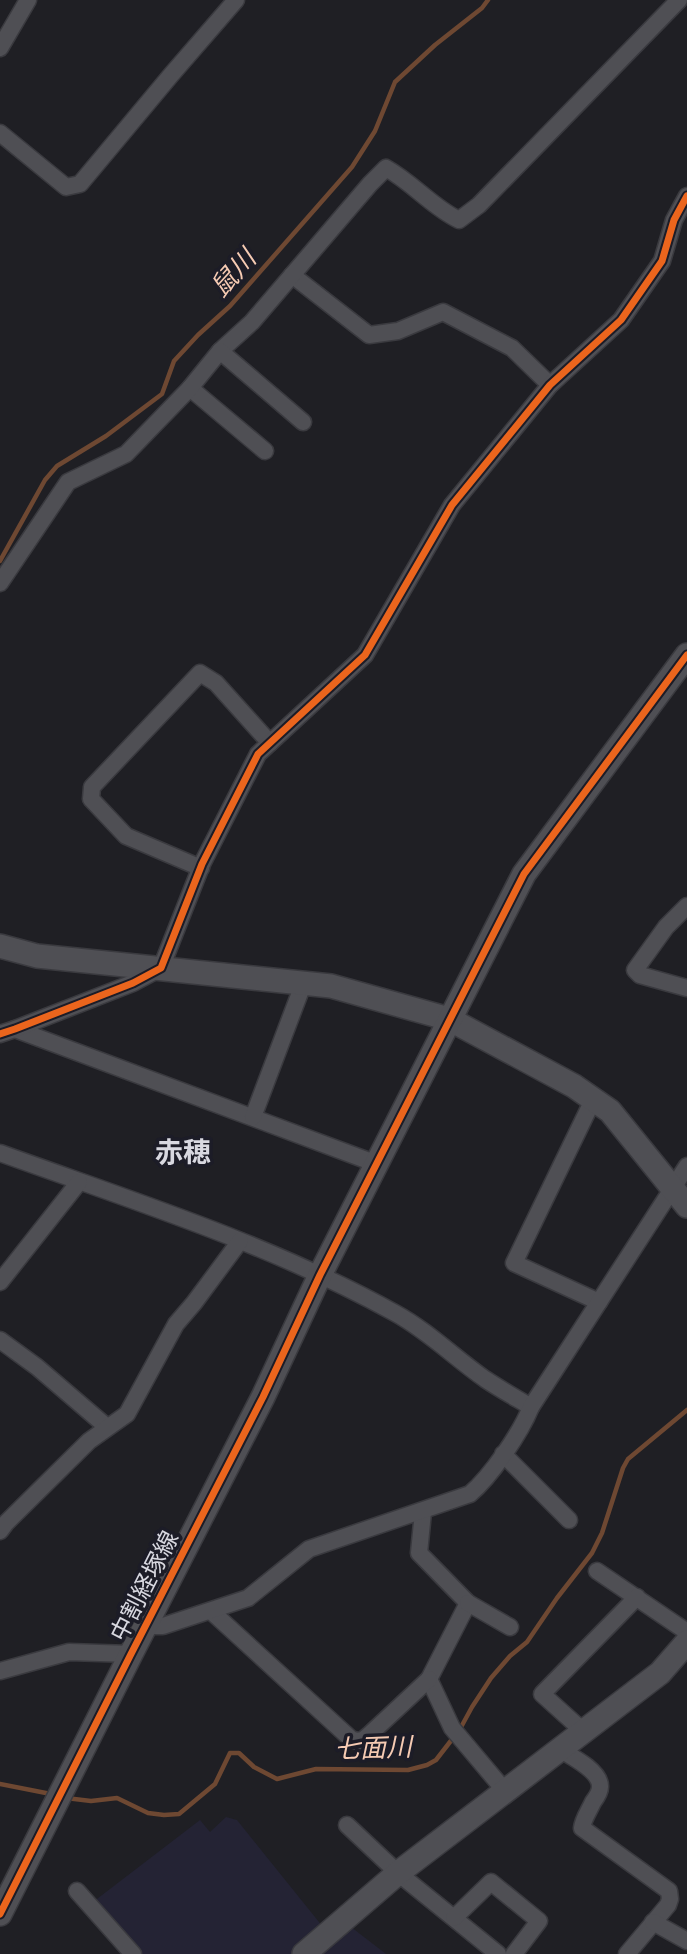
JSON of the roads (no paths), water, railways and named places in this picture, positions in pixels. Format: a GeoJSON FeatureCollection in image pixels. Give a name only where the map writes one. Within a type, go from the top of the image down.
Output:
{"type":"FeatureCollection","features":[{"type":"Feature","properties":{"kind":"street"},"geometry":{"type":"LineString","coordinates":[[0,48],[28,0]]}},
{"type":"Feature","properties":{"kind":"street"},"geometry":{"type":"LineString","coordinates":[[0,133],[66,187],[80,184],[236,0]]}},
{"type":"Feature","properties":{"kind":"street"},"geometry":{"type":"LineString","coordinates":[[0,583],[68,482],[126,454],[190,388],[220,351],[252,322],[386,168],[403,177],[448,215],[459,220],[479,205],[679,0]]}},
{"type":"Feature","properties":{"kind":"street"},"geometry":{"type":"LineString","coordinates":[[7,1031],[132,983],[161,968],[201,868],[258,754],[365,655],[452,505],[550,385],[621,320],[663,261],[674,220],[687,196]]}},
{"type":"Feature","properties":{"kind":"street"},"geometry":{"type":"LineString","coordinates":[[292,275],[369,335],[398,331],[443,312],[512,348],[550,385]]}},
{"type":"Feature","properties":{"kind":"street"},"geometry":{"type":"LineString","coordinates":[[220,351],[303,422]]}},
{"type":"Feature","properties":{"kind":"street"},"geometry":{"type":"LineString","coordinates":[[190,388],[265,451]]}},
{"type":"Feature","properties":{"kind":"street","name":"中割経塚線"},"geometry":{"type":"LineString","coordinates":[[0,1914],[263,1397],[320,1275],[524,874],[687,655]]}},
{"type":"Feature","properties":{"kind":"street"},"geometry":{"type":"LineString","coordinates":[[201,868],[126,836],[91,799],[92,787],[200,673],[216,682],[270,743]]}},
{"type":"Feature","properties":{"kind":"street"},"geometry":{"type":"LineString","coordinates":[[687,906],[666,927],[635,970],[640,975],[687,988]]}},
{"type":"Feature","properties":{"kind":"street"},"geometry":{"type":"LineString","coordinates":[[0,946],[37,956],[331,986],[449,1019],[574,1086],[610,1111],[680,1198]]}},
{"type":"Feature","properties":{"kind":"street"},"geometry":{"type":"LineString","coordinates":[[253,1117],[304,982]]}},
{"type":"Feature","properties":{"kind":"street"},"geometry":{"type":"LineString","coordinates":[[7,1031],[253,1117],[377,1164]]}},
{"type":"Feature","properties":{"kind":"street"},"geometry":{"type":"LineString","coordinates":[[593,1100],[514,1264],[599,1302]]}},
{"type":"Feature","properties":{"kind":"street"},"geometry":{"type":"LineString","coordinates":[[0,1153],[187,1219],[320,1275],[424,1330],[485,1379],[531,1407]]}},
{"type":"Feature","properties":{"kind":"street"},"geometry":{"type":"LineString","coordinates":[[147,1622],[163,1626],[248,1598],[309,1549],[470,1494],[485,1480],[503,1454],[599,1302],[680,1198],[687,1166]]}},
{"type":"Feature","properties":{"kind":"street"},"geometry":{"type":"LineString","coordinates":[[0,1282],[79,1182]]}},
{"type":"Feature","properties":{"kind":"street"},"geometry":{"type":"LineString","coordinates":[[0,1531],[89,1441],[127,1414],[176,1324],[240,1241]]}},
{"type":"Feature","properties":{"kind":"street"},"geometry":{"type":"LineString","coordinates":[[3,1348],[37,1367],[107,1427]]}},
{"type":"Feature","properties":{"kind":"street"},"geometry":{"type":"LineString","coordinates":[[503,1454],[569,1520]]}},
{"type":"Feature","properties":{"kind":"street"},"geometry":{"type":"LineString","coordinates":[[422,1512],[419,1553],[468,1603],[510,1627]]}},
{"type":"Feature","properties":{"kind":"street"},"geometry":{"type":"LineString","coordinates":[[597,1571],[687,1632]]}},
{"type":"Feature","properties":{"kind":"street"},"geometry":{"type":"LineString","coordinates":[[583,1731],[542,1694],[638,1597]]}},
{"type":"Feature","properties":{"kind":"street"},"geometry":{"type":"LineString","coordinates":[[211,1611],[351,1739],[357,1741],[370,1734],[429,1679],[468,1603]]}},
{"type":"Feature","properties":{"kind":"street"},"geometry":{"type":"LineString","coordinates":[[304,1954],[398,1873],[660,1673],[687,1642]]}},
{"type":"Feature","properties":{"kind":"street"},"geometry":{"type":"LineString","coordinates":[[0,1671],[69,1653],[131,1654]]}},
{"type":"Feature","properties":{"kind":"street"},"geometry":{"type":"LineString","coordinates":[[429,1679],[452,1728],[505,1791]]}},
{"type":"Feature","properties":{"kind":"street"},"geometry":{"type":"LineString","coordinates":[[559,1749],[583,1764],[597,1776],[599,1782],[598,1793],[582,1828],[668,1891],[670,1899],[627,1954]]}},
{"type":"Feature","properties":{"kind":"street"},"geometry":{"type":"LineString","coordinates":[[347,1825],[398,1873],[498,1954]]}},
{"type":"Feature","properties":{"kind":"street"},"geometry":{"type":"LineString","coordinates":[[454,1918],[491,1881],[539,1921],[513,1954]]}},
{"type":"Feature","properties":{"kind":"street"},"geometry":{"type":"LineString","coordinates":[[77,1891],[132,1954]]}},
{"type":"Feature","properties":{"kind":"street"},"geometry":{"type":"LineString","coordinates":[[653,1922],[687,1941]]}},
{"type":"Feature","properties":{"kind":"waterway","name":"鼠川"},"geometry":{"type":"LineString","coordinates":[[0,561],[45,480],[57,466],[106,436],[162,394],[174,361],[230,306],[352,167],[375,131],[395,82],[488,0]]}},
{"type":"Feature","properties":{"kind":"waterway","name":"七面川"},"geometry":{"type":"LineString","coordinates":[[66,1798],[91,1801],[117,1798],[148,1813],[179,1814],[215,1784],[230,1753],[239,1753],[254,1767],[277,1779],[316,1769],[408,1770],[436,1760],[460,1729],[491,1678],[510,1656],[527,1642],[592,1553],[602,1533],[628,1459],[687,1410]]}},
{"type":"Feature","properties":{"kind":"waterway","name":"七面川"},"geometry":{"type":"LineString","coordinates":[[0,1784],[51,1794]]}},
{"type":"Feature","properties":{"kind":"district","name":"赤穂"},"geometry":{"type":"Point","coordinates":[183,1152]}}]}
